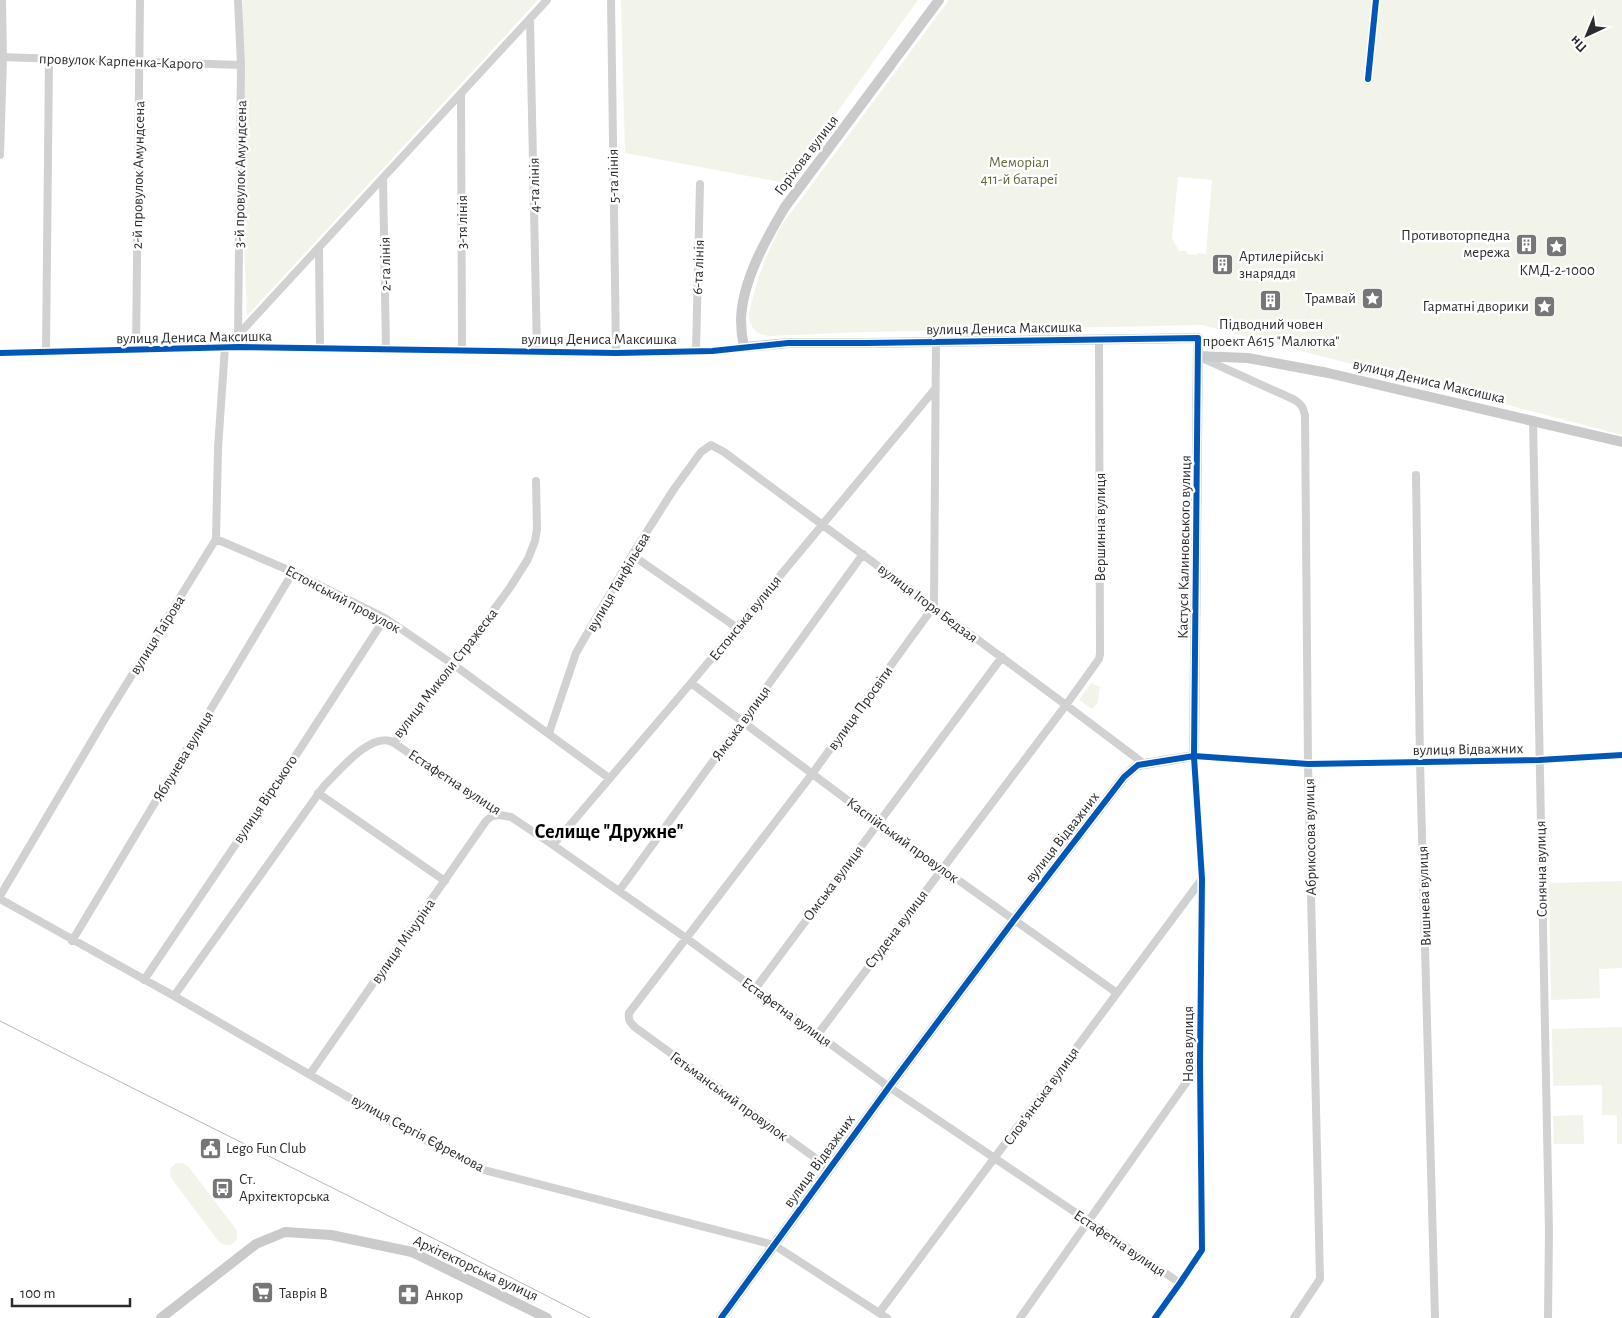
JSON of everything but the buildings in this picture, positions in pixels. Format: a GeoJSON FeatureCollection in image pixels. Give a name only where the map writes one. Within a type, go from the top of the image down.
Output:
{"type":"FeatureCollection","features":[{"type":"Feature","properties":{"kind":"street"},"geometry":{"type":"LineString","coordinates":[[0,155],[2,0]]}},
{"type":"Feature","properties":{"kind":"street","name":"2-й провулок Амундсена"},"geometry":{"type":"LineString","coordinates":[[136,350],[140,0]]}},
{"type":"Feature","properties":{"kind":"street","name":"3-й провулок Амундсена"},"geometry":{"type":"LineString","coordinates":[[238,0],[241,65],[238,347]]}},
{"type":"Feature","properties":{"kind":"street"},"geometry":{"type":"LineString","coordinates":[[238,335],[548,0]]}},
{"type":"Feature","properties":{"kind":"street","name":"5-та лінія"},"geometry":{"type":"LineString","coordinates":[[611,0],[616,353]]}},
{"type":"Feature","properties":{"kind":"street","name":"Горіхова вулиця"},"geometry":{"type":"LineString","coordinates":[[744,347],[741,331],[743,304],[754,268],[770,232],[785,207],[939,0]]}},
{"type":"Feature","properties":{"kind":"street","name":"4-та лінія"},"geometry":{"type":"LineString","coordinates":[[530,18],[537,352]]}},
{"type":"Feature","properties":{"kind":"street","name":"провулок Карпенка-Карого"},"geometry":{"type":"LineString","coordinates":[[2,57],[241,65]]}},
{"type":"Feature","properties":{"kind":"street"},"geometry":{"type":"LineString","coordinates":[[46,352],[50,59]]}},
{"type":"Feature","properties":{"kind":"street","name":"3-тя лінія"},"geometry":{"type":"LineString","coordinates":[[461,94],[462,351]]}},
{"type":"Feature","properties":{"kind":"street","name":"2-га лінія"},"geometry":{"type":"LineString","coordinates":[[383,178],[386,350]]}},
{"type":"Feature","properties":{"kind":"street","name":"6-та лінія"},"geometry":{"type":"LineString","coordinates":[[696,351],[700,184]]}},
{"type":"Feature","properties":{"kind":"street"},"geometry":{"type":"LineString","coordinates":[[319,248],[320,348]]}},
{"type":"Feature","properties":{"kind":"street","name":"вулиця Дениса Максишка"},"geometry":{"type":"LineString","coordinates":[[0,353],[238,347],[616,353],[712,351],[788,343],[1198,338]]}},
{"type":"Feature","properties":{"kind":"street","name":"Кастуся Калиновського вулиця"},"geometry":{"type":"LineString","coordinates":[[1194,756],[1198,338]]}},
{"type":"Feature","properties":{"kind":"street","name":"Вершинна вулиця"},"geometry":{"type":"LineString","coordinates":[[1066,705],[1099,659],[1100,654],[1099,339]]}},
{"type":"Feature","properties":{"kind":"street"},"geometry":{"type":"LineString","coordinates":[[934,606],[936,341]]}},
{"type":"Feature","properties":{"kind":"street"},"geometry":{"type":"LineString","coordinates":[[216,539],[218,448],[225,348]]}},
{"type":"Feature","properties":{"kind":"street","name":"вулиця Дениса Максишка"},"geometry":{"type":"LineString","coordinates":[[1198,356],[1248,358],[1328,373],[1622,442]]}},
{"type":"Feature","properties":{"kind":"street","name":"Абрикосова вулиця"},"geometry":{"type":"LineString","coordinates":[[1198,356],[1295,400],[1304,408],[1308,764],[1320,1279],[1294,1318]]}},
{"type":"Feature","properties":{"kind":"street","name":"Естонська вулиця"},"geometry":{"type":"LineString","coordinates":[[553,845],[691,684],[736,627],[935,389]]}},
{"type":"Feature","properties":{"kind":"street","name":"Сонячна вулиця"},"geometry":{"type":"LineString","coordinates":[[1532,420],[1549,1231],[1548,1318]]}},
{"type":"Feature","properties":{"kind":"street","name":"вулиця Ігоря Бедзая"},"geometry":{"type":"LineString","coordinates":[[711,445],[724,452],[934,606],[1143,763]]}},
{"type":"Feature","properties":{"kind":"street","name":"вулиця Танфільєва"},"geometry":{"type":"LineString","coordinates":[[549,734],[576,653],[632,555],[674,489],[701,452],[711,445]]}},
{"type":"Feature","properties":{"kind":"street","name":"Вишнева вулиця"},"geometry":{"type":"LineString","coordinates":[[1416,475],[1420,762],[1435,1318]]}},
{"type":"Feature","properties":{"kind":"street","name":"вулиця Миколи Стражеска"},"geometry":{"type":"LineString","coordinates":[[174,996],[318,794],[343,766],[369,744],[384,740],[391,740],[394,743],[512,586],[533,549],[537,529],[536,481]]}},
{"type":"Feature","properties":{"kind":"street","name":"Естонський провулок"},"geometry":{"type":"LineString","coordinates":[[216,539],[293,572],[385,618],[454,665],[609,778]]}},
{"type":"Feature","properties":{"kind":"street","name":"вулиця Таїрова"},"geometry":{"type":"LineString","coordinates":[[0,898],[106,717],[216,539]]}},
{"type":"Feature","properties":{"kind":"street","name":"Ямська вулиця"},"geometry":{"type":"LineString","coordinates":[[619,891],[863,554]]}},
{"type":"Feature","properties":{"kind":"street"},"geometry":{"type":"LineString","coordinates":[[632,555],[736,627]]}},
{"type":"Feature","properties":{"kind":"street","name":"Яблунева вулиця"},"geometry":{"type":"LineString","coordinates":[[72,941],[293,572]]}},
{"type":"Feature","properties":{"kind":"street","name":"вулиця Просвіти"},"geometry":{"type":"LineString","coordinates":[[630,1022],[629,1013],[812,774],[934,606]]}},
{"type":"Feature","properties":{"kind":"street","name":"вулиця Вірського"},"geometry":{"type":"LineString","coordinates":[[144,980],[385,618]]}},
{"type":"Feature","properties":{"kind":"street","name":"Омська вулиця"},"geometry":{"type":"LineString","coordinates":[[755,989],[1002,657]]}},
{"type":"Feature","properties":{"kind":"street","name":"Каспійський провулок"},"geometry":{"type":"LineString","coordinates":[[691,684],[878,822],[1117,993]]}},
{"type":"Feature","properties":{"kind":"street","name":"Студена вулиця"},"geometry":{"type":"LineString","coordinates":[[818,1034],[1066,705]]}},
{"type":"Feature","properties":{"kind":"street","name":"Естафетна вулиця"},"geometry":{"type":"LineString","coordinates":[[394,743],[500,814],[511,817],[553,845],[686,938],[889,1087],[1180,1283]]}},
{"type":"Feature","properties":{"kind":"street","name":"вулиця Відважних"},"geometry":{"type":"LineString","coordinates":[[720,1318],[1014,920],[1132,769],[1143,763],[1194,756],[1308,764],[1538,760],[1622,755]]}},
{"type":"Feature","properties":{"kind":"street","name":"Нова вулиця"},"geometry":{"type":"LineString","coordinates":[[1155,1318],[1202,1250],[1200,1063],[1202,879],[1194,756]]}},
{"type":"Feature","properties":{"kind":"street"},"geometry":{"type":"LineString","coordinates":[[318,794],[445,881]]}},
{"type":"Feature","properties":{"kind":"street","name":"вулиця Мічуріна"},"geometry":{"type":"LineString","coordinates":[[310,1074],[486,821],[492,816],[500,814]]}},
{"type":"Feature","properties":{"kind":"street","name":"Словʼянська вулиця"},"geometry":{"type":"LineString","coordinates":[[879,1313],[1202,879]]}},
{"type":"Feature","properties":{"kind":"street","name":"вулиця Сергія Єфремова"},"geometry":{"type":"LineString","coordinates":[[0,898],[72,941],[174,996],[389,1120],[480,1169],[774,1245],[887,1318]]}},
{"type":"Feature","properties":{"kind":"street","name":"Гетьманський провулок"},"geometry":{"type":"LineString","coordinates":[[630,1022],[829,1168]]}},
{"type":"Feature","properties":{"kind":"street"},"geometry":{"type":"LineString","coordinates":[[1020,1318],[1200,1063]]}},
{"type":"Feature","properties":{"kind":"street","name":"Архітекторська вулиця"},"geometry":{"type":"LineString","coordinates":[[161,1318],[256,1244],[276,1234],[285,1232],[331,1235],[412,1252],[548,1318]]}},
{"type":"Feature","properties":{"kind":"green space"},"geometry":{"type":"Polygon","coordinates":[[[243,0],[538,0],[247,316],[240,136],[243,0]]]}},
{"type":"Feature","properties":{"kind":"green space"},"geometry":{"type":"Polygon","coordinates":[[[621,0],[918,0],[786,183],[625,153],[621,0]]]}},
{"type":"Feature","properties":{"kind":"green space","name":"Меморіал 411-й батареї"},"geometry":{"type":"Polygon","coordinates":[[[949,0],[1622,0],[1622,435],[1202,325],[763,335],[756,332],[752,326],[749,313],[762,268],[781,226],[949,0]],[[1178,177],[1172,238],[1179,251],[1187,251],[1187,254],[1206,254],[1212,180],[1178,177]]]}},
{"type":"Feature","properties":{"kind":"green space"},"geometry":{"type":"Polygon","coordinates":[[[1091,683],[1100,687],[1098,702],[1092,709],[1079,700],[1091,683]]]}},
{"type":"Feature","properties":{"kind":"green space"},"geometry":{"type":"Polygon","coordinates":[[[1622,881],[1622,968],[1599,969],[1600,998],[1551,1000],[1549,883],[1622,881]]]}},
{"type":"Feature","properties":{"kind":"green space"},"geometry":{"type":"Polygon","coordinates":[[[1622,1027],[1622,1144],[1617,1144],[1617,1115],[1602,1115],[1602,1085],[1553,1086],[1552,1029],[1622,1027]]]}},
{"type":"Feature","properties":{"kind":"green space"},"geometry":{"type":"Polygon","coordinates":[[[1583,1115],[1584,1144],[1554,1144],[1553,1116],[1583,1115]]]}},
{"type":"Feature","properties":{"kind":"green space"},"geometry":{"type":"Polygon","coordinates":[[[176,1163],[188,1166],[236,1229],[237,1238],[234,1243],[227,1245],[219,1242],[171,1178],[170,1170],[176,1163]]]}},
{"type":"Feature","properties":{"kind":"tram line"},"geometry":{"type":"LineString","coordinates":[[0,1021],[590,1318]]}},
{"type":"Feature","properties":{"kind":"cycle path"},"geometry":{"type":"LineString","coordinates":[[1368,79],[1376,0]]}},
{"type":"Feature","properties":{"kind":"cycle path"},"geometry":{"type":"LineString","coordinates":[[0,353],[238,347],[616,353],[712,351],[788,343],[1198,338],[1194,757],[1202,879],[1200,1063],[1202,1250],[1155,1318]]}},
{"type":"Feature","properties":{"kind":"cycle path"},"geometry":{"type":"LineString","coordinates":[[721,1318],[889,1087],[1014,920],[1124,777],[1138,765],[1194,756],[1308,764],[1539,760],[1622,755]]}},
{"type":"Feature","properties":{"kind":"place","name":"Противоторпедна мережа"},"geometry":{"type":"Point","coordinates":[1526,244]}},
{"type":"Feature","properties":{"kind":"place","name":"КМД-2-1000"},"geometry":{"type":"Point","coordinates":[1557,247]}},
{"type":"Feature","properties":{"kind":"place","name":"Артилерійські знаряддя"},"geometry":{"type":"Point","coordinates":[1223,265]}},
{"type":"Feature","properties":{"kind":"place","name":"Трамвай"},"geometry":{"type":"Point","coordinates":[1372,298]}},
{"type":"Feature","properties":{"kind":"place","name":"Підводний човен проект А615 \"Малютка\""},"geometry":{"type":"Point","coordinates":[1271,301]}},
{"type":"Feature","properties":{"kind":"place","name":"Гарматні дворики"},"geometry":{"type":"Point","coordinates":[1545,306]}},
{"type":"Feature","properties":{"kind":"place","name":"Lego Fun Club"},"geometry":{"type":"Point","coordinates":[210,1148]}},
{"type":"Feature","properties":{"kind":"place","name":"Ст. Архітекторська"},"geometry":{"type":"Point","coordinates":[223,1188]}},
{"type":"Feature","properties":{"kind":"place","name":"Таврія В"},"geometry":{"type":"Point","coordinates":[263,1293]}},
{"type":"Feature","properties":{"kind":"place","name":"Анкор"},"geometry":{"type":"Point","coordinates":[409,1295]}},
{"type":"Feature","properties":{"kind":"district","name":"Селище \"Дружне\""},"geometry":{"type":"Point","coordinates":[609,831]}}]}
